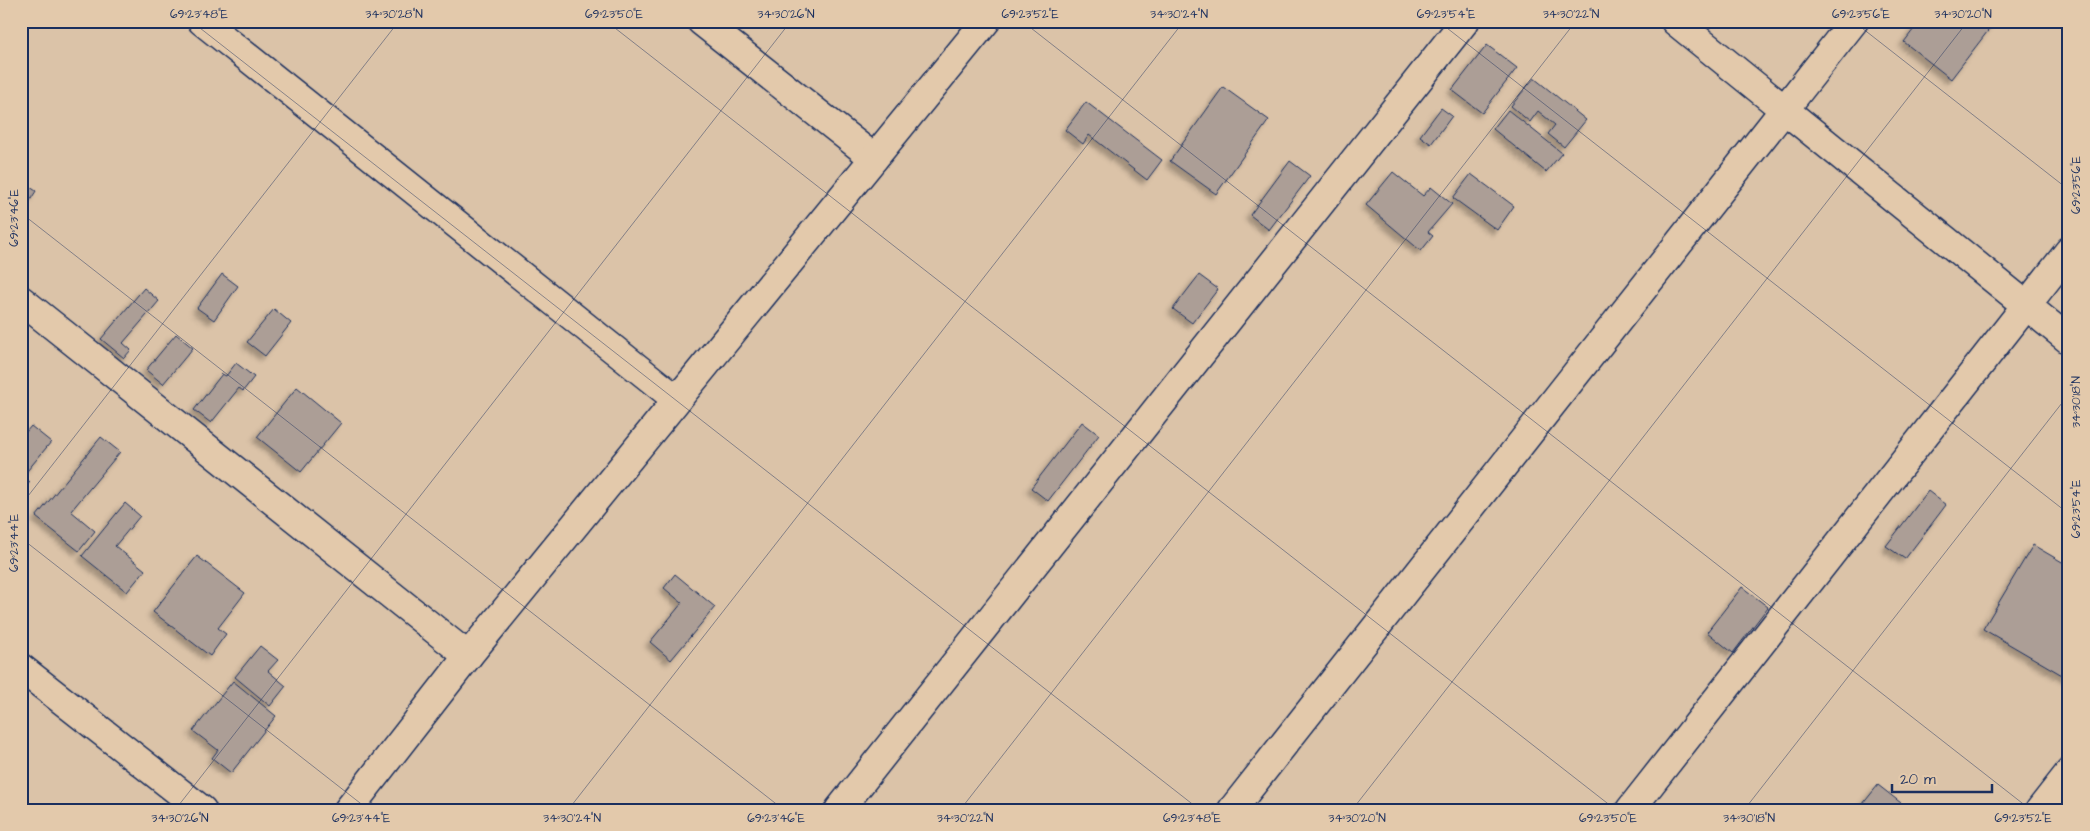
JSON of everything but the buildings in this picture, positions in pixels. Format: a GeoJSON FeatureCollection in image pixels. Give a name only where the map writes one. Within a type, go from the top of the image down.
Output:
{"type":"FeatureCollection","features":[{"type":"Feature","properties":{"kind":"street"},"geometry":{"type":"LineString","coordinates":[[202,21],[676,399]]}},
{"type":"Feature","properties":{"kind":"street"},"geometry":{"type":"LineString","coordinates":[[701,21],[874,158]]}},
{"type":"Feature","properties":{"kind":"street"},"geometry":{"type":"LineString","coordinates":[[348,810],[468,656],[986,21]]}},
{"type":"Feature","properties":{"kind":"street"},"geometry":{"type":"LineString","coordinates":[[839,810],[1464,21]]}},
{"type":"Feature","properties":{"kind":"street"},"geometry":{"type":"LineString","coordinates":[[1675,21],[2069,340]]}},
{"type":"Feature","properties":{"kind":"street"},"geometry":{"type":"LineString","coordinates":[[1232,810],[1854,21]]}},
{"type":"Feature","properties":{"kind":"street"},"geometry":{"type":"LineString","coordinates":[[1630,810],[2069,251]]}},
{"type":"Feature","properties":{"kind":"street"},"geometry":{"type":"LineString","coordinates":[[21,300],[468,656]]}},
{"type":"Feature","properties":{"kind":"street"},"geometry":{"type":"LineString","coordinates":[[21,668],[202,810]]}},
{"type":"Feature","properties":{"kind":"street"},"geometry":{"type":"LineString","coordinates":[[2040,810],[2069,773]]}}]}
